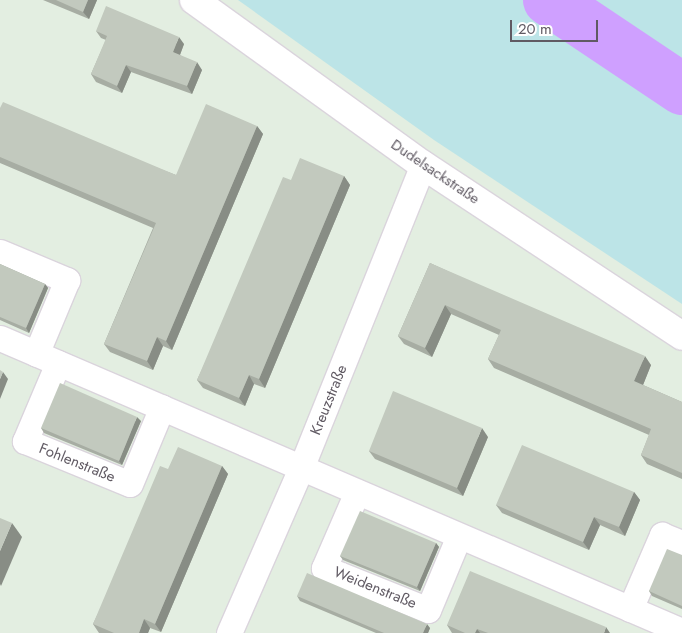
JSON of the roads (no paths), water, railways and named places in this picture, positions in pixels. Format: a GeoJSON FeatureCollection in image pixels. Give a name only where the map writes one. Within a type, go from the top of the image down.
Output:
{"type":"FeatureCollection","features":[{"type":"Feature","properties":{"kind":"street","name":"Dudelsackstraße"},"geometry":{"type":"LineString","coordinates":[[194,0],[423,165],[682,336]]}},
{"type":"Feature","properties":{"kind":"street","name":"Kreuzstraße"},"geometry":{"type":"LineString","coordinates":[[229,633],[301,468],[423,165]]}},
{"type":"Feature","properties":{"kind":"street","name":"Fohlenstraße"},"geometry":{"type":"LineString","coordinates":[[0,252],[67,280],[25,441],[130,484],[162,407]]}},
{"type":"Feature","properties":{"kind":"street"},"geometry":{"type":"LineString","coordinates":[[0,338],[682,631]]}},
{"type":"Feature","properties":{"kind":"street","name":"Weidenstraße"},"geometry":{"type":"LineString","coordinates":[[357,492],[324,568],[428,610],[459,536]]}},
{"type":"Feature","properties":{"kind":"street"},"geometry":{"type":"LineString","coordinates":[[630,609],[662,534],[682,543]]}},
{"type":"Feature","properties":{"kind":"waterway"},"geometry":{"type":"LineString","coordinates":[[549,0],[682,89]]}}]}
